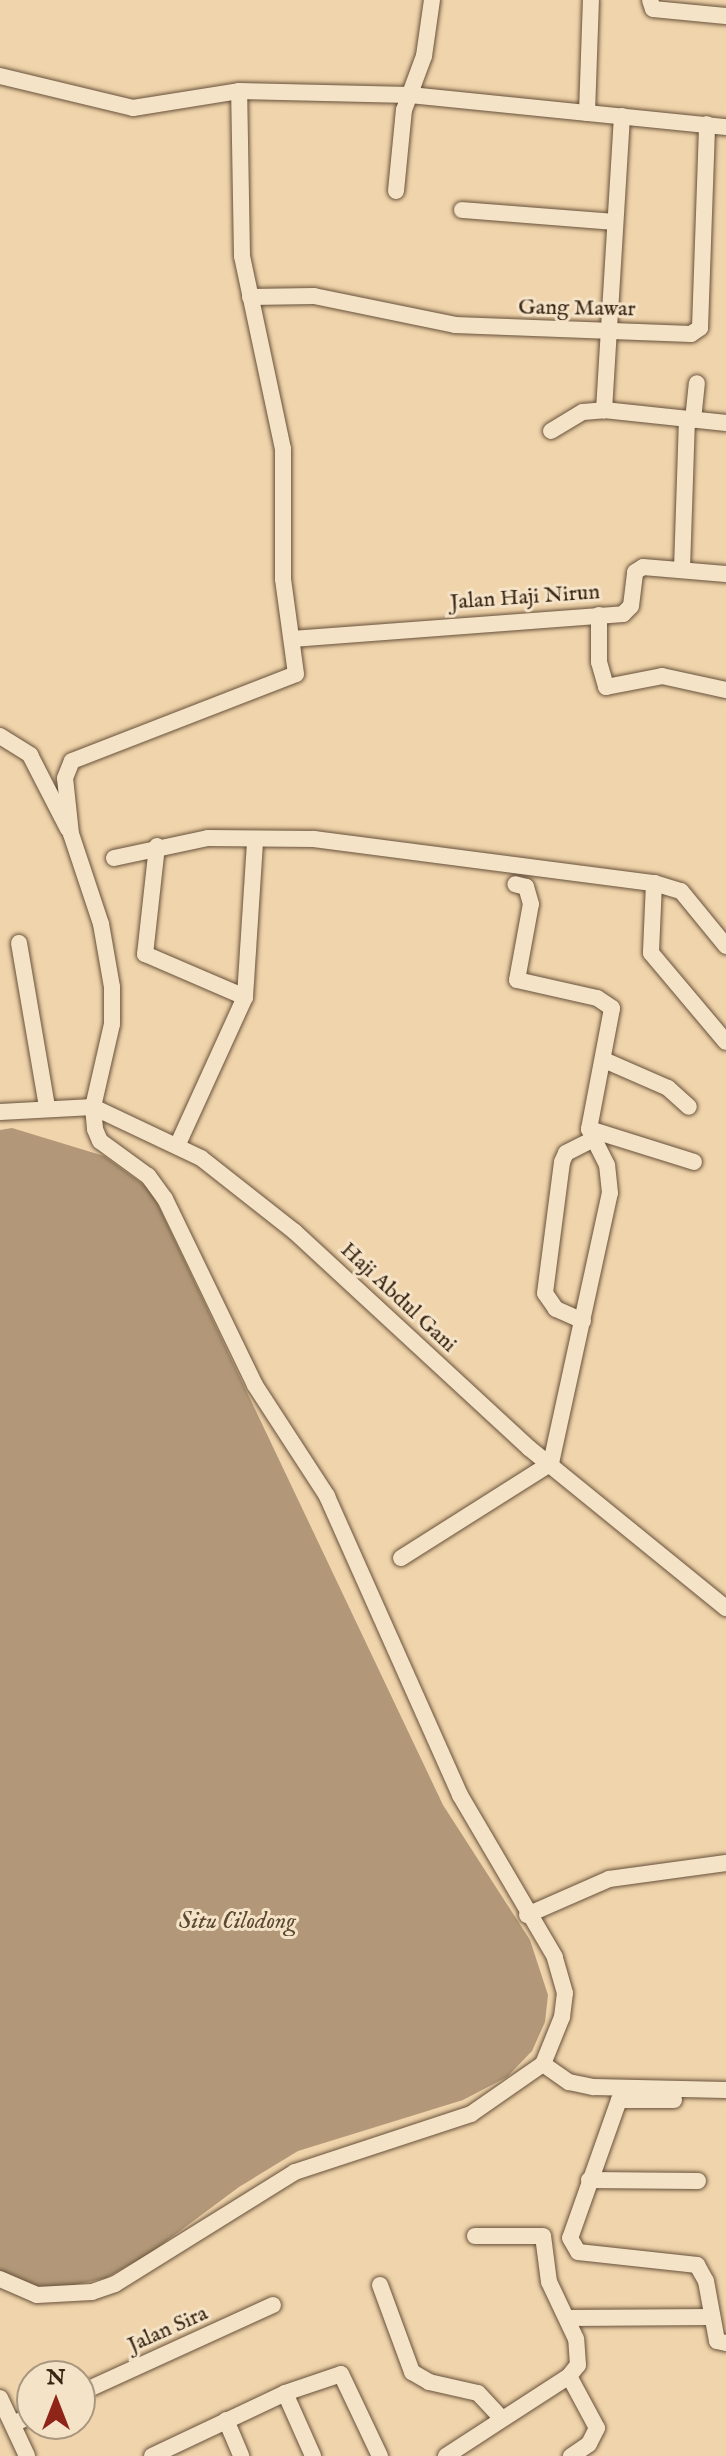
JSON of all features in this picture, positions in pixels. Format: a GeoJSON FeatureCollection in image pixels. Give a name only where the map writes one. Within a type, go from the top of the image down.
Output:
{"type":"FeatureCollection","features":[{"type":"Feature","properties":{"kind":"street"},"geometry":{"type":"LineString","coordinates":[[396,191],[404,110],[424,56],[432,0]]}},
{"type":"Feature","properties":{"kind":"street"},"geometry":{"type":"LineString","coordinates":[[587,113],[591,0]]}},
{"type":"Feature","properties":{"kind":"street"},"geometry":{"type":"LineString","coordinates":[[650,0],[653,9],[726,16]]}},
{"type":"Feature","properties":{"kind":"street"},"geometry":{"type":"LineString","coordinates":[[0,76],[133,108],[239,91],[410,95],[726,127]]}},
{"type":"Feature","properties":{"kind":"street"},"geometry":{"type":"LineString","coordinates":[[71,834],[65,778],[72,761],[294,678],[280,526],[283,449],[242,256],[239,91]]}},
{"type":"Feature","properties":{"kind":"street"},"geometry":{"type":"LineString","coordinates":[[604,410],[606,331],[622,116]]}},
{"type":"Feature","properties":{"kind":"street","name":"Gang Mawar"},"geometry":{"type":"LineString","coordinates":[[250,297],[314,296],[455,325],[678,335],[700,328],[707,124]]}},
{"type":"Feature","properties":{"kind":"street"},"geometry":{"type":"LineString","coordinates":[[462,210],[614,222]]}},
{"type":"Feature","properties":{"kind":"street"},"geometry":{"type":"LineString","coordinates":[[682,569],[690,420],[697,383]]}},
{"type":"Feature","properties":{"kind":"street"},"geometry":{"type":"LineString","coordinates":[[551,431],[583,412],[604,410],[726,423]]}},
{"type":"Feature","properties":{"kind":"street","name":"Jalan Haji Nirun"},"geometry":{"type":"LineString","coordinates":[[292,639],[628,611],[638,569],[682,569],[726,574]]}},
{"type":"Feature","properties":{"kind":"street"},"geometry":{"type":"LineString","coordinates":[[599,615],[599,662],[606,687],[662,676],[726,690]]}},
{"type":"Feature","properties":{"kind":"street"},"geometry":{"type":"LineString","coordinates":[[0,736],[30,755],[71,834],[101,924],[112,987],[112,1024],[93,1107],[100,1141],[148,1176],[165,1199],[255,1385],[327,1496],[419,1710],[527,1915],[555,1957],[565,1993],[562,2017],[543,2064],[471,2114],[295,2172],[115,2284],[92,2292],[37,2295],[0,2279]]}},
{"type":"Feature","properties":{"kind":"street"},"geometry":{"type":"LineString","coordinates":[[114,858],[157,846],[208,838],[255,842],[374,843],[654,883],[681,891],[723,936]]}},
{"type":"Feature","properties":{"kind":"street"},"geometry":{"type":"LineString","coordinates":[[178,1144],[245,997],[255,842]]}},
{"type":"Feature","properties":{"kind":"street"},"geometry":{"type":"LineString","coordinates":[[157,846],[145,954],[245,997]]}},
{"type":"Feature","properties":{"kind":"street"},"geometry":{"type":"LineString","coordinates":[[654,883],[651,953],[726,1042]]}},
{"type":"Feature","properties":{"kind":"street"},"geometry":{"type":"LineString","coordinates":[[401,1558],[551,1463],[610,1193],[607,1165],[590,1134],[613,1016],[606,1001],[517,980],[531,904],[526,887],[515,884]]}},
{"type":"Feature","properties":{"kind":"street"},"geometry":{"type":"LineString","coordinates":[[19,943],[47,1106]]}},
{"type":"Feature","properties":{"kind":"street"},"geometry":{"type":"LineString","coordinates":[[604,1060],[668,1088],[689,1107]]}},
{"type":"Feature","properties":{"kind":"street","name":"Haji Abdul Gani"},"geometry":{"type":"LineString","coordinates":[[0,1112],[47,1106],[93,1107],[178,1144],[295,1232],[551,1463],[726,1608]]}},
{"type":"Feature","properties":{"kind":"street"},"geometry":{"type":"LineString","coordinates":[[590,1134],[694,1162]]}},
{"type":"Feature","properties":{"kind":"street"},"geometry":{"type":"LineString","coordinates":[[583,1321],[556,1309],[545,1293],[562,1162],[566,1153],[590,1134]]}},
{"type":"Feature","properties":{"kind":"street"},"geometry":{"type":"LineString","coordinates":[[527,1915],[609,1879],[726,1863]]}},
{"type":"Feature","properties":{"kind":"street"},"geometry":{"type":"LineString","coordinates":[[543,2064],[569,2082],[593,2087],[726,2090]]}},
{"type":"Feature","properties":{"kind":"street"},"geometry":{"type":"LineString","coordinates":[[686,2100],[619,2100],[572,2225],[575,2250],[697,2265],[706,2281],[717,2341],[726,2343]]}},
{"type":"Feature","properties":{"kind":"street"},"geometry":{"type":"LineString","coordinates":[[589,2180],[698,2181]]}},
{"type":"Feature","properties":{"kind":"street"},"geometry":{"type":"LineString","coordinates":[[446,2456],[569,2376],[579,2353],[569,2318],[549,2282],[543,2236],[475,2236]]}},
{"type":"Feature","properties":{"kind":"street"},"geometry":{"type":"LineString","coordinates":[[380,2285],[412,2372],[429,2382],[478,2393],[501,2418]]}},
{"type":"Feature","properties":{"kind":"street","name":"Jalan Sira"},"geometry":{"type":"LineString","coordinates":[[96,2386],[273,2305]]}},
{"type":"Feature","properties":{"kind":"street"},"geometry":{"type":"LineString","coordinates":[[569,2318],[712,2317]]}},
{"type":"Feature","properties":{"kind":"street"},"geometry":{"type":"LineString","coordinates":[[163,2454],[226,2420],[331,2374],[348,2378],[380,2456]]}},
{"type":"Feature","properties":{"kind":"street"},"geometry":{"type":"LineString","coordinates":[[569,2376],[597,2428],[589,2444],[571,2456]]}},
{"type":"Feature","properties":{"kind":"street"},"geometry":{"type":"LineString","coordinates":[[285,2393],[313,2456]]}},
{"type":"Feature","properties":{"kind":"street"},"geometry":{"type":"LineString","coordinates":[[0,2398],[27,2456]]}},
{"type":"Feature","properties":{"kind":"street"},"geometry":{"type":"LineString","coordinates":[[226,2420],[241,2456]]}},
{"type":"Feature","properties":{"kind":"water","name":"Situ Cilodong"},"geometry":{"type":"Polygon","coordinates":[[[12,1128],[104,1156],[151,1190],[443,1805],[530,1940],[548,1995],[545,2022],[532,2051],[507,2077],[463,2100],[298,2151],[239,2187],[149,2254],[106,2278],[61,2288],[25,2288],[0,2272],[0,1130],[12,1128]]]}}]}
